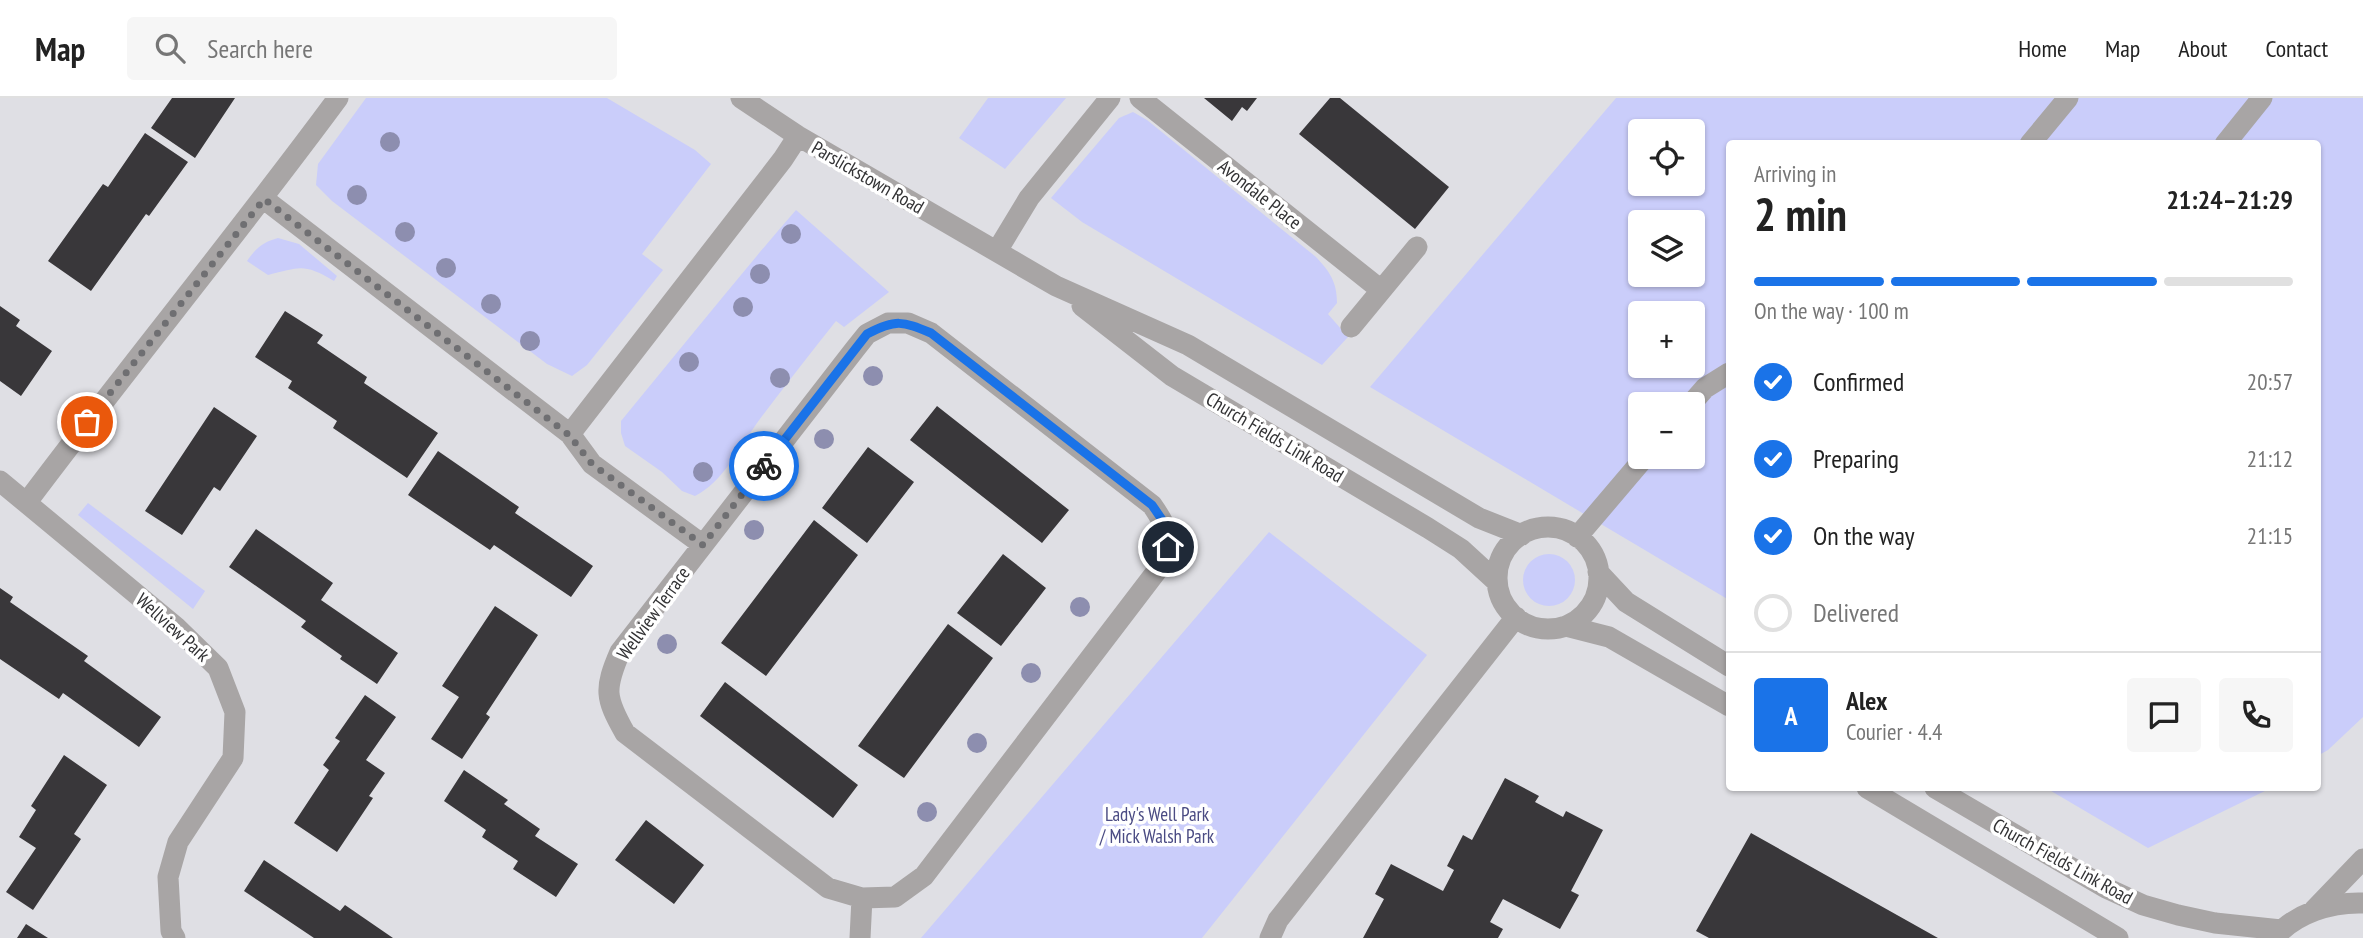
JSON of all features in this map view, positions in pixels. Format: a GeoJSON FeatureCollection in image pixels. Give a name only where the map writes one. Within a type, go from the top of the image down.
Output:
{"type":"FeatureCollection","features":[{"type":"Feature","properties":{"kind":"street"},"geometry":{"type":"LineString","coordinates":[[27,502],[102,402],[264,199],[338,98]]}},
{"type":"Feature","properties":{"kind":"street","name":"Parslickstown Road"},"geometry":{"type":"LineString","coordinates":[[741,98],[798,136],[997,251]]}},
{"type":"Feature","properties":{"kind":"street"},"geometry":{"type":"LineString","coordinates":[[997,251],[1029,198],[1111,98]]}},
{"type":"Feature","properties":{"kind":"street","name":"Avondale Place"},"geometry":{"type":"LineString","coordinates":[[1140,98],[1381,290]]}},
{"type":"Feature","properties":{"kind":"street"},"geometry":{"type":"LineString","coordinates":[[2033,140],[2068,98]]}},
{"type":"Feature","properties":{"kind":"street"},"geometry":{"type":"LineString","coordinates":[[2228,140],[2262,98]]}},
{"type":"Feature","properties":{"kind":"street"},"geometry":{"type":"LineString","coordinates":[[569,435],[798,136]]}},
{"type":"Feature","properties":{"kind":"street"},"geometry":{"type":"LineString","coordinates":[[264,199],[569,435],[592,464],[703,545]]}},
{"type":"Feature","properties":{"kind":"street"},"geometry":{"type":"LineString","coordinates":[[1351,327],[1417,247]]}},
{"type":"Feature","properties":{"kind":"street","name":"Church Fields Link Road"},"geometry":{"type":"LineString","coordinates":[[997,251],[1056,286],[1188,345],[1479,518],[1522,535]]}},
{"type":"Feature","properties":{"kind":"street","name":"Church Fields Link Road"},"geometry":{"type":"LineString","coordinates":[[1056,286],[1172,376],[1428,528],[1461,549],[1497,582]]}},
{"type":"Feature","properties":{"kind":"street","name":"Wellview Terrace"},"geometry":{"type":"LineString","coordinates":[[888,323],[908,323],[931,333],[1152,505],[1165,524],[1168,547],[1159,568],[924,876],[895,897],[862,898],[828,888],[625,733],[610,708],[609,678],[620,652],[703,545],[867,334],[888,323]]}},
{"type":"Feature","properties":{"kind":"street"},"geometry":{"type":"LineString","coordinates":[[1702,392],[1726,375]]}},
{"type":"Feature","properties":{"kind":"street"},"geometry":{"type":"LineString","coordinates":[[1577,537],[1635,469]]}},
{"type":"Feature","properties":{"kind":"street","name":"Wellview Park"},"geometry":{"type":"LineString","coordinates":[[0,481],[176,627],[218,668],[235,712],[233,758],[178,842],[168,877],[171,932],[175,938]]}},
{"type":"Feature","properties":{"kind":"street"},"geometry":{"type":"LineString","coordinates":[[1551,527],[1568,531],[1593,555],[1598,572],[1597,589],[1591,606],[1566,626],[1535,628],[1509,611],[1501,597],[1497,582],[1498,566],[1506,550],[1522,535],[1533,529],[1551,527]]}},
{"type":"Feature","properties":{"kind":"street"},"geometry":{"type":"LineString","coordinates":[[1598,572],[1626,602],[1726,664]]}},
{"type":"Feature","properties":{"kind":"street"},"geometry":{"type":"LineString","coordinates":[[1270,938],[1278,920],[1516,617]]}},
{"type":"Feature","properties":{"kind":"street"},"geometry":{"type":"LineString","coordinates":[[1566,626],[1609,637],[1726,704]]}},
{"type":"Feature","properties":{"kind":"street","name":"Church Fields Link Road"},"geometry":{"type":"LineString","coordinates":[[1872,791],[2118,938]]}},
{"type":"Feature","properties":{"kind":"street","name":"Church Fields Link Road"},"geometry":{"type":"LineString","coordinates":[[1940,791],[2106,887],[2143,905],[2215,923],[2278,934]]}},
{"type":"Feature","properties":{"kind":"street"},"geometry":{"type":"LineString","coordinates":[[2278,934],[2312,911],[2363,859]]}},
{"type":"Feature","properties":{"kind":"street"},"geometry":{"type":"LineString","coordinates":[[860,938],[862,898]]}},
{"type":"Feature","properties":{"kind":"street"},"geometry":{"type":"LineString","coordinates":[[2312,911],[2346,902],[2363,903]]}},
{"type":"Feature","properties":{"kind":"green space"},"geometry":{"type":"Polygon","coordinates":[[[366,98],[607,98],[695,150],[711,164],[642,254],[663,270],[587,365],[572,376],[547,364],[332,201],[316,185],[318,164],[366,98]]]}},
{"type":"Feature","properties":{"kind":"green space"},"geometry":{"type":"Polygon","coordinates":[[[988,98],[1066,98],[1005,169],[959,138],[988,98]]]}},
{"type":"Feature","properties":{"kind":"green space"},"geometry":{"type":"Polygon","coordinates":[[[1616,98],[2363,98],[2363,717],[2321,754],[2321,140],[1726,140],[1726,598],[1370,387],[1616,98]]]}},
{"type":"Feature","properties":{"kind":"green space"},"geometry":{"type":"Polygon","coordinates":[[[1133,112],[1147,120],[1316,257],[1325,268],[1332,278],[1337,296],[1337,303],[1328,314],[1348,337],[1322,365],[1082,222],[1051,198],[1119,118],[1133,112]]]}},
{"type":"Feature","properties":{"kind":"green space"},"geometry":{"type":"Polygon","coordinates":[[[796,210],[889,292],[844,327],[836,321],[757,423],[722,474],[695,496],[682,491],[662,472],[625,446],[621,421],[796,210]]]}},
{"type":"Feature","properties":{"kind":"green space"},"geometry":{"type":"Polygon","coordinates":[[[278,238],[299,244],[337,276],[334,281],[316,271],[302,268],[268,275],[247,261],[260,246],[278,238]]]}},
{"type":"Feature","properties":{"kind":"green space"},"geometry":{"type":"Polygon","coordinates":[[[88,503],[205,591],[193,609],[78,515],[88,503]]]}},
{"type":"Feature","properties":{"kind":"green space","name":"Lady's Well Park / Mick Walsh Park"},"geometry":{"type":"Polygon","coordinates":[[[1269,532],[1427,655],[1202,938],[921,938],[1269,532]]]}},
{"type":"Feature","properties":{"kind":"green space"},"geometry":{"type":"Polygon","coordinates":[[[1549,554],[1559,556],[1567,562],[1573,570],[1573,590],[1567,598],[1559,604],[1549,606],[1539,604],[1531,598],[1525,590],[1523,580],[1525,570],[1531,562],[1539,556],[1549,554]]]}},
{"type":"Feature","properties":{"kind":"green space"},"geometry":{"type":"Polygon","coordinates":[[[2051,791],[2265,791],[2148,848],[2051,791]]]}},
{"type":"Feature","properties":{"kind":"building"},"geometry":{"type":"Polygon","coordinates":[[[172,98],[235,98],[195,158],[151,128],[172,98]]]}},
{"type":"Feature","properties":{"kind":"building"},"geometry":{"type":"Polygon","coordinates":[[[1204,98],[1257,98],[1247,111],[1242,107],[1232,121],[1204,98]]]}},
{"type":"Feature","properties":{"kind":"building"},"geometry":{"type":"Polygon","coordinates":[[[1330,98],[1340,98],[1449,187],[1415,229],[1299,134],[1330,98]]]}},
{"type":"Feature","properties":{"kind":"building"},"geometry":{"type":"Polygon","coordinates":[[[145,133],[188,162],[149,216],[146,214],[91,291],[48,261],[103,184],[108,187],[145,133]]]}},
{"type":"Feature","properties":{"kind":"building"},"geometry":{"type":"Polygon","coordinates":[[[0,306],[20,320],[16,326],[52,351],[21,396],[0,381],[0,306]]]}},
{"type":"Feature","properties":{"kind":"building"},"geometry":{"type":"Polygon","coordinates":[[[285,311],[323,335],[317,343],[367,377],[364,383],[438,433],[407,478],[333,428],[337,421],[288,388],[292,381],[255,357],[285,311]]]}},
{"type":"Feature","properties":{"kind":"building"},"geometry":{"type":"Polygon","coordinates":[[[937,406],[1069,510],[1042,543],[910,440],[937,406]]]}},
{"type":"Feature","properties":{"kind":"building"},"geometry":{"type":"Polygon","coordinates":[[[214,407],[257,436],[220,491],[214,487],[182,535],[145,511],[214,407]]]}},
{"type":"Feature","properties":{"kind":"building"},"geometry":{"type":"Polygon","coordinates":[[[868,447],[914,482],[867,543],[822,508],[868,447]]]}},
{"type":"Feature","properties":{"kind":"building"},"geometry":{"type":"Polygon","coordinates":[[[438,451],[519,507],[515,513],[593,566],[571,597],[494,545],[490,550],[408,495],[438,451]]]}},
{"type":"Feature","properties":{"kind":"building"},"geometry":{"type":"Polygon","coordinates":[[[814,520],[858,555],[766,676],[721,643],[814,520]]]}},
{"type":"Feature","properties":{"kind":"building"},"geometry":{"type":"Polygon","coordinates":[[[256,529],[333,583],[321,600],[398,653],[377,684],[340,659],[342,656],[301,627],[306,621],[229,567],[256,529]]]}},
{"type":"Feature","properties":{"kind":"building"},"geometry":{"type":"Polygon","coordinates":[[[1003,554],[1046,588],[1001,646],[957,613],[1003,554]]]}},
{"type":"Feature","properties":{"kind":"building"},"geometry":{"type":"Polygon","coordinates":[[[0,588],[13,597],[10,602],[88,656],[84,661],[161,717],[139,747],[63,693],[59,699],[0,659],[0,588]]]}},
{"type":"Feature","properties":{"kind":"building"},"geometry":{"type":"Polygon","coordinates":[[[495,606],[538,635],[486,714],[490,717],[462,759],[431,739],[459,697],[442,686],[495,606]]]}},
{"type":"Feature","properties":{"kind":"building"},"geometry":{"type":"Polygon","coordinates":[[[948,624],[993,658],[904,778],[858,746],[948,624]]]}},
{"type":"Feature","properties":{"kind":"building"},"geometry":{"type":"Polygon","coordinates":[[[725,682],[858,785],[833,818],[700,716],[725,682]]]}},
{"type":"Feature","properties":{"kind":"building"},"geometry":{"type":"Polygon","coordinates":[[[365,695],[396,717],[366,760],[385,773],[369,796],[373,798],[337,852],[294,823],[329,770],[323,765],[340,741],[335,738],[365,695]]]}},
{"type":"Feature","properties":{"kind":"building"},"geometry":{"type":"Polygon","coordinates":[[[64,755],[107,785],[74,834],[81,839],[33,910],[6,892],[36,848],[19,837],[36,810],[31,806],[64,755]]]}},
{"type":"Feature","properties":{"kind":"building"},"geometry":{"type":"Polygon","coordinates":[[[464,770],[508,800],[504,804],[540,829],[535,836],[578,864],[556,897],[513,869],[518,861],[482,837],[486,830],[444,801],[464,770]]]}},
{"type":"Feature","properties":{"kind":"building"},"geometry":{"type":"Polygon","coordinates":[[[1505,778],[1539,796],[1535,802],[1563,817],[1566,811],[1603,830],[1571,891],[1579,895],[1560,929],[1503,899],[1490,922],[1503,929],[1498,938],[1363,938],[1384,899],[1375,894],[1391,864],[1443,891],[1454,870],[1447,866],[1463,835],[1472,840],[1505,778]]]}},
{"type":"Feature","properties":{"kind":"building"},"geometry":{"type":"Polygon","coordinates":[[[646,820],[704,865],[674,904],[615,860],[646,820]]]}},
{"type":"Feature","properties":{"kind":"building"},"geometry":{"type":"Polygon","coordinates":[[[1751,833],[1938,938],[1709,938],[1696,931],[1751,833]]]}},
{"type":"Feature","properties":{"kind":"building"},"geometry":{"type":"Polygon","coordinates":[[[264,860],[340,911],[345,905],[393,938],[314,938],[244,891],[264,860]]]}},
{"type":"Feature","properties":{"kind":"building"},"geometry":{"type":"Polygon","coordinates":[[[26,924],[48,938],[17,938],[26,924]]]}},
{"type":"Feature","properties":{"kind":"way so far"},"geometry":{"type":"LineString","coordinates":[[87,422],[264,199],[569,435],[592,464],[703,545],[764,466]]}},
{"type":"Feature","properties":{"kind":"route"},"geometry":{"type":"LineString","coordinates":[[764,466],[867,334],[888,323],[908,323],[931,333],[1152,505],[1165,524],[1168,547]]}}]}
